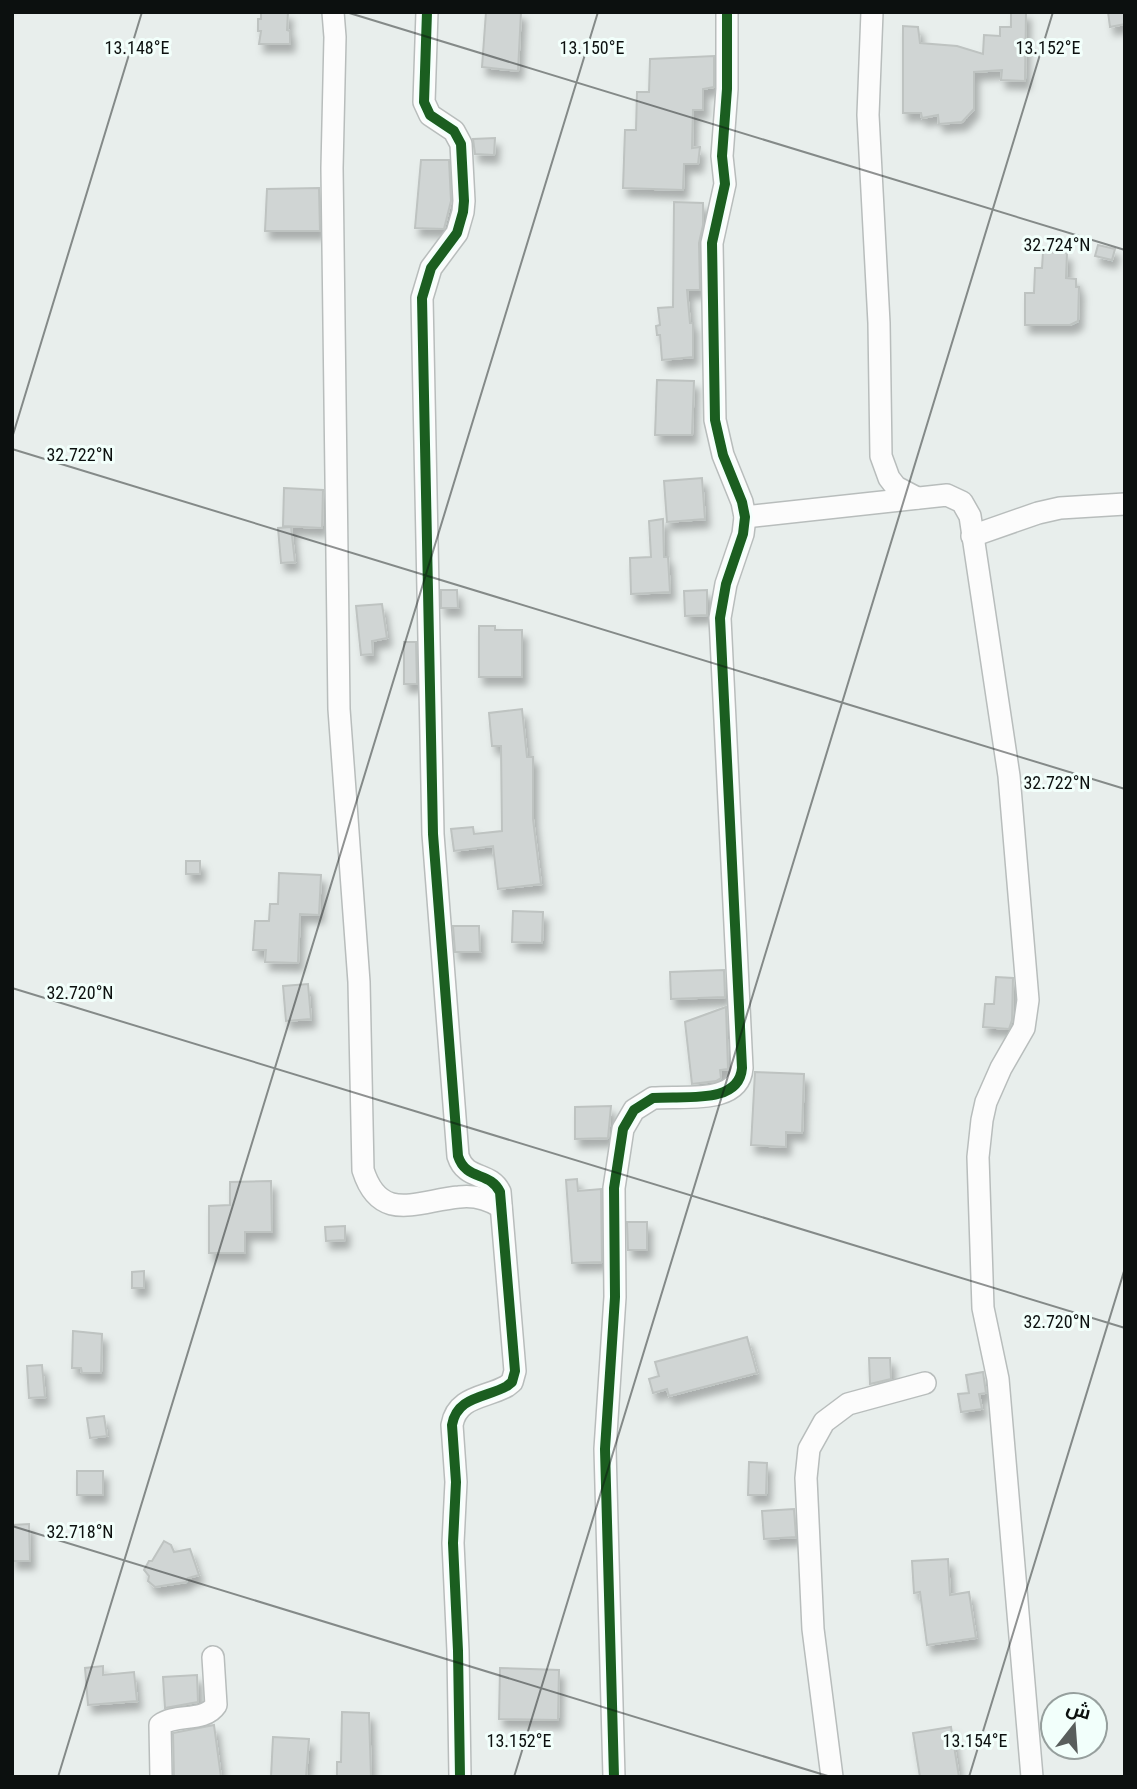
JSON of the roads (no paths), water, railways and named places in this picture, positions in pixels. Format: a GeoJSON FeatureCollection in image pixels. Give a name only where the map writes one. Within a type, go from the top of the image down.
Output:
{"type":"FeatureCollection","features":[{"type":"Feature","properties":{"kind":"street"},"geometry":{"type":"LineString","coordinates":[[333,12],[335,37],[332,168],[337,412],[335,520],[339,683],[343,785],[359,982],[363,1170],[373,1194],[394,1206],[467,1197],[484,1199],[501,1207]]}},
{"type":"Feature","properties":{"kind":"street"},"geometry":{"type":"LineString","coordinates":[[427,12],[424,102],[430,115],[454,131],[461,144],[464,201],[457,233],[431,268],[422,298],[433,834],[458,1156],[467,1171],[494,1183],[500,1192],[514,1377],[508,1386],[462,1405],[453,1418],[452,1425],[456,1482],[453,1543],[460,1777]]}},
{"type":"Feature","properties":{"kind":"street"},"geometry":{"type":"LineString","coordinates":[[614,1777],[606,1449],[615,1297],[613,1208],[623,1129],[634,1110],[653,1098],[724,1094],[735,1086],[741,1074],[720,618],[726,584],[743,534],[745,517],[742,502],[723,455],[715,420],[712,243],[725,184],[723,156],[727,89],[727,12]]}},
{"type":"Feature","properties":{"kind":"street"},"geometry":{"type":"LineString","coordinates":[[872,12],[868,115],[879,323],[881,456],[889,478],[897,487],[917,498]]}},
{"type":"Feature","properties":{"kind":"street"},"geometry":{"type":"LineString","coordinates":[[745,517],[947,495],[962,502],[970,516],[1009,776],[1028,1000],[1024,1028],[1001,1068],[986,1102],[978,1157],[983,1308],[999,1379],[1031,1777]]}},
{"type":"Feature","properties":{"kind":"street"},"geometry":{"type":"LineString","coordinates":[[972,536],[1060,508],[1125,504]]}},
{"type":"Feature","properties":{"kind":"street"},"geometry":{"type":"LineString","coordinates":[[832,1777],[821,1703],[812,1604],[806,1478],[809,1449],[824,1423],[848,1404],[925,1383]]}},
{"type":"Feature","properties":{"kind":"street"},"geometry":{"type":"LineString","coordinates":[[161,1777],[160,1725],[166,1721],[205,1714],[216,1705],[213,1657]]}}]}
